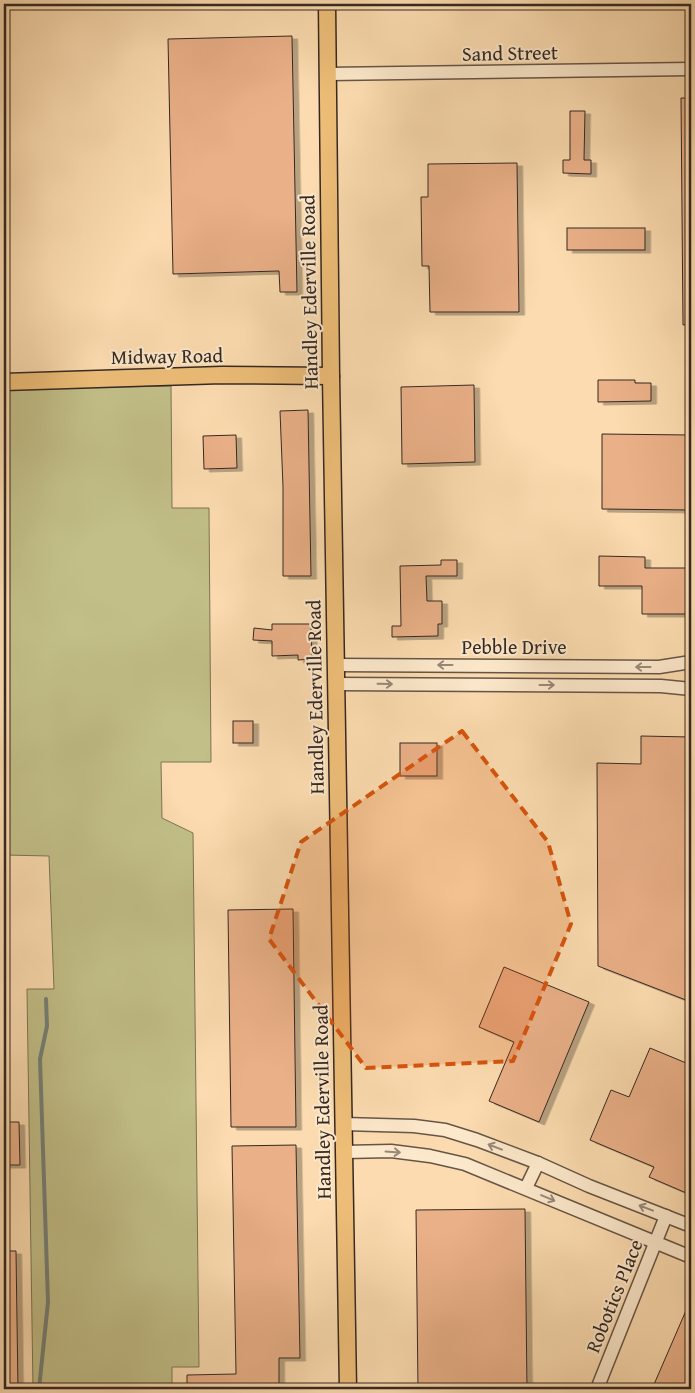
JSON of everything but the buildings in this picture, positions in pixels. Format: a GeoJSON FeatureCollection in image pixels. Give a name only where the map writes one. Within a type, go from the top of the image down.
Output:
{"type":"FeatureCollection","features":[{"type":"Feature","properties":{"kind":"main road","name":"Handley Ederville Road"},"geometry":{"type":"LineString","coordinates":[[326,4],[348,1389]]}},
{"type":"Feature","properties":{"kind":"main road","name":"Midway Road"},"geometry":{"type":"LineString","coordinates":[[4,382],[212,376],[331,376]]}},
{"type":"Feature","properties":{"kind":"street","name":"Sand Street"},"geometry":{"type":"LineString","coordinates":[[328,74],[691,69]]}},
{"type":"Feature","properties":{"kind":"street","name":"Pebble Drive"},"geometry":{"type":"LineString","coordinates":[[336,665],[659,667],[691,662]]}},
{"type":"Feature","properties":{"kind":"street"},"geometry":{"type":"LineString","coordinates":[[410,665],[410,684]]}},
{"type":"Feature","properties":{"kind":"street"},"geometry":{"type":"LineString","coordinates":[[475,666],[476,685]]}},
{"type":"Feature","properties":{"kind":"street","name":"Pebble Drive"},"geometry":{"type":"LineString","coordinates":[[336,684],[661,686],[691,689]]}},
{"type":"Feature","properties":{"kind":"street"},"geometry":{"type":"LineString","coordinates":[[344,1124],[414,1126],[445,1130],[478,1140],[538,1163],[589,1186],[691,1226]]}},
{"type":"Feature","properties":{"kind":"street"},"geometry":{"type":"LineString","coordinates":[[344,1152],[391,1151],[430,1156],[465,1164],[691,1257]]}},
{"type":"Feature","properties":{"kind":"street"},"geometry":{"type":"LineString","coordinates":[[526,1188],[538,1163]]}},
{"type":"Feature","properties":{"kind":"street","name":"Robotics Place"},"geometry":{"type":"LineString","coordinates":[[597,1389],[666,1216]]}},
{"type":"Feature","properties":{"kind":"highlighted area"},"geometry":{"type":"Polygon","coordinates":[[[462,731],[548,842],[571,924],[513,1061],[366,1068],[269,939],[301,842],[462,731]]]}},
{"type":"Feature","properties":{"kind":"shaded area"},"geometry":{"type":"Polygon","coordinates":[[[171,386],[172,508],[209,508],[211,762],[161,762],[162,818],[193,833],[199,1367],[172,1367],[172,1389],[33,1389],[27,989],[54,989],[49,856],[4,855],[4,389],[171,386]]]}},
{"type":"Feature","properties":{"kind":"waterway"},"geometry":{"type":"LineString","coordinates":[[39,1389],[48,1302],[40,1059],[47,1026],[46,999]]}}]}
